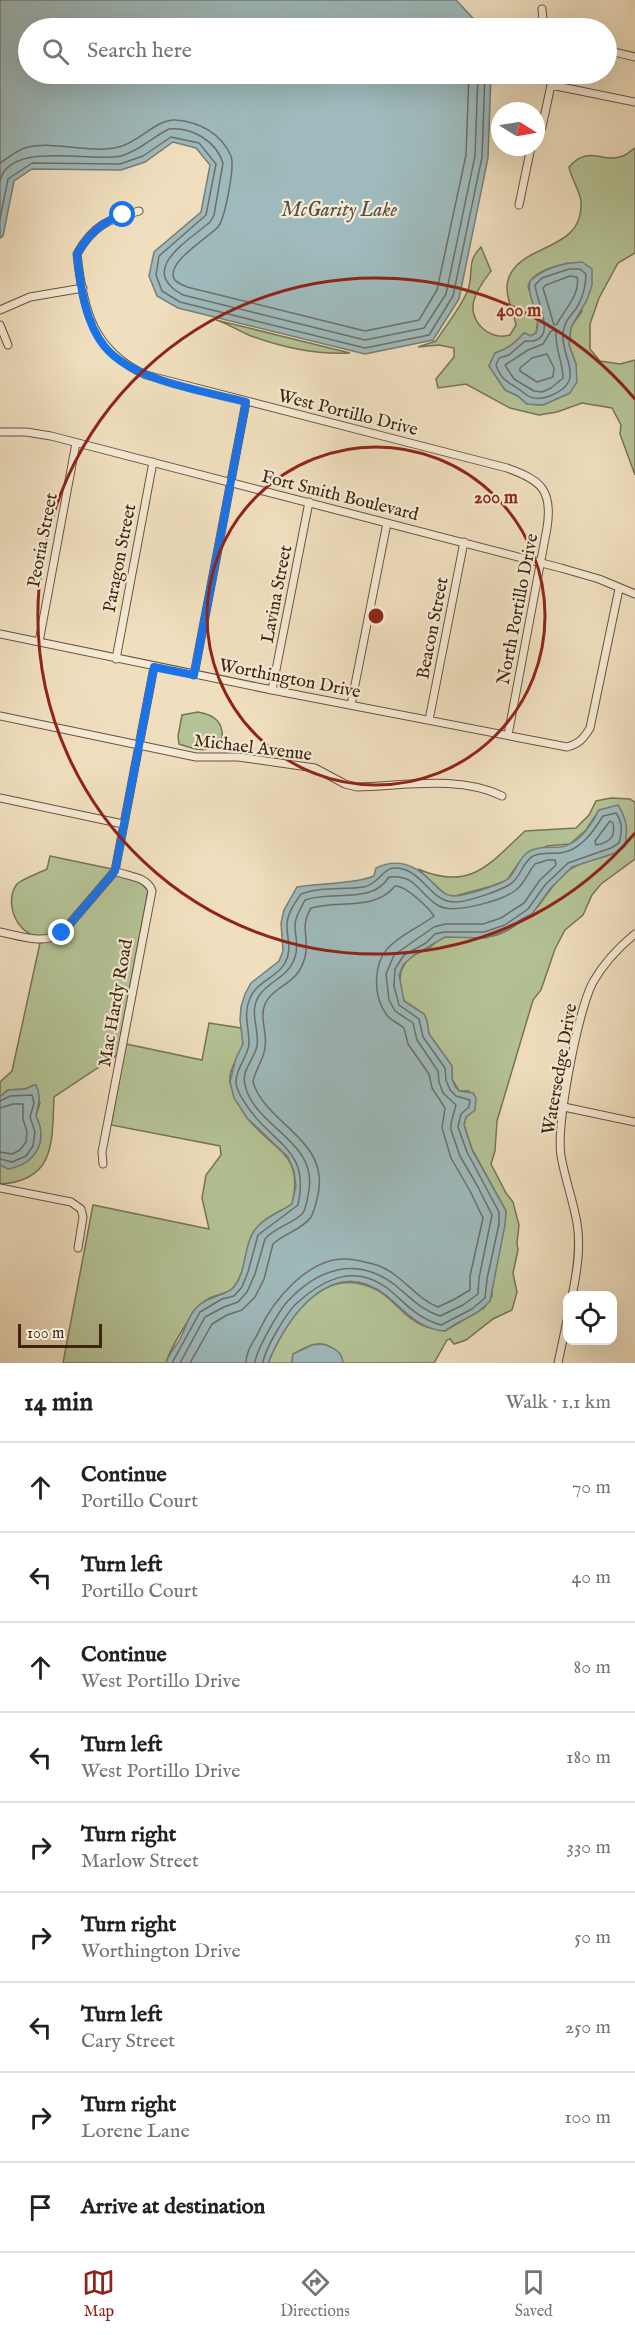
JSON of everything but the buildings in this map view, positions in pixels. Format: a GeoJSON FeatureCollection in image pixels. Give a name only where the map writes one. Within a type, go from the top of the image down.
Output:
{"type":"FeatureCollection","features":[{"type":"Feature","properties":{"kind":"street"},"geometry":{"type":"LineString","coordinates":[[542,9],[543,18]]}},
{"type":"Feature","properties":{"kind":"street"},"geometry":{"type":"LineString","coordinates":[[617,53],[635,57]]}},
{"type":"Feature","properties":{"kind":"street"},"geometry":{"type":"LineString","coordinates":[[545,113],[551,85],[635,102]]}},
{"type":"Feature","properties":{"kind":"street"},"geometry":{"type":"LineString","coordinates":[[519,205],[529,156]]}},
{"type":"Feature","properties":{"kind":"street","name":"West Portillo Drive"},"geometry":{"type":"LineString","coordinates":[[139,211],[108,219],[74,254],[91,322],[105,347],[129,367],[146,375],[246,402],[507,468],[525,475],[544,490]]}},
{"type":"Feature","properties":{"kind":"street"},"geometry":{"type":"LineString","coordinates":[[0,310],[30,297],[83,288]]}},
{"type":"Feature","properties":{"kind":"street"},"geometry":{"type":"LineString","coordinates":[[0,325],[8,345]]}},
{"type":"Feature","properties":{"kind":"street"},"geometry":{"type":"LineString","coordinates":[[194,675],[246,402]]}},
{"type":"Feature","properties":{"kind":"street","name":"Fort Smith Boulevard"},"geometry":{"type":"LineString","coordinates":[[0,432],[26,432],[153,462],[540,562],[599,579],[635,594]]}},
{"type":"Feature","properties":{"kind":"street","name":"Peoria Street"},"geometry":{"type":"LineString","coordinates":[[39,642],[76,443]]}},
{"type":"Feature","properties":{"kind":"street","name":"Paragon Street"},"geometry":{"type":"LineString","coordinates":[[116,658],[153,462]]}},
{"type":"Feature","properties":{"kind":"street","name":"North Portillo Drive"},"geometry":{"type":"LineString","coordinates":[[508,735],[550,512],[544,490]]}},
{"type":"Feature","properties":{"kind":"street","name":"Lavina Street"},"geometry":{"type":"LineString","coordinates":[[272,690],[309,502]]}},
{"type":"Feature","properties":{"kind":"street"},"geometry":{"type":"LineString","coordinates":[[351,705],[387,524]]}},
{"type":"Feature","properties":{"kind":"street","name":"Beacon Street"},"geometry":{"type":"LineString","coordinates":[[429,720],[464,542]]}},
{"type":"Feature","properties":{"kind":"street","name":"Worthington Drive"},"geometry":{"type":"LineString","coordinates":[[0,634],[194,675],[567,747],[576,745],[585,737],[590,728],[619,589]]}},
{"type":"Feature","properties":{"kind":"street"},"geometry":{"type":"LineString","coordinates":[[0,932],[41,940],[55,938],[62,933],[115,871],[154,667]]}},
{"type":"Feature","properties":{"kind":"street","name":"Michael Avenue"},"geometry":{"type":"LineString","coordinates":[[0,716],[195,757],[237,757],[315,768],[345,784],[357,787],[457,784],[502,796]]}},
{"type":"Feature","properties":{"kind":"street"},"geometry":{"type":"LineString","coordinates":[[0,798],[123,824]]}},
{"type":"Feature","properties":{"kind":"street","name":"Mac Hardy Road"},"geometry":{"type":"LineString","coordinates":[[103,1164],[102,1152],[152,891],[148,882],[143,879],[115,871]]}},
{"type":"Feature","properties":{"kind":"street","name":"Watersedge Drive"},"geometry":{"type":"LineString","coordinates":[[573,1291],[577,1270],[577,1225],[561,1155],[560,1130],[581,1016],[593,982],[619,947],[635,934]]}},
{"type":"Feature","properties":{"kind":"street"},"geometry":{"type":"LineString","coordinates":[[564,1107],[635,1122]]}},
{"type":"Feature","properties":{"kind":"street"},"geometry":{"type":"LineString","coordinates":[[0,1188],[75,1205],[81,1209],[83,1217],[78,1248]]}},
{"type":"Feature","properties":{"kind":"street"},"geometry":{"type":"LineString","coordinates":[[558,1363],[563,1337]]}},
{"type":"Feature","properties":{"kind":"green space"},"geometry":{"type":"Polygon","coordinates":[[[635,148],[635,253],[618,263],[599,298],[590,324],[590,349],[600,361],[620,364],[635,360],[635,475],[620,434],[621,425],[612,408],[582,403],[557,412],[539,415],[510,408],[466,384],[438,388],[436,379],[454,357],[454,348],[439,345],[418,347],[436,341],[457,311],[469,286],[473,258],[481,247],[491,271],[475,296],[474,316],[482,328],[488,332],[502,336],[510,335],[516,325],[507,285],[514,268],[524,259],[562,239],[572,230],[579,218],[581,202],[569,167],[583,157],[615,158],[635,148]],[[568,263],[545,270],[534,277],[528,286],[538,319],[536,333],[531,336],[524,333],[504,350],[495,353],[489,366],[505,390],[518,396],[527,404],[543,405],[570,393],[576,364],[569,345],[571,327],[582,311],[568,263]]]}},
{"type":"Feature","properties":{"kind":"green space"},"geometry":{"type":"Polygon","coordinates":[[[216,320],[350,353],[313,352],[289,347],[249,335],[216,320]]]}},
{"type":"Feature","properties":{"kind":"green space"},"geometry":{"type":"Polygon","coordinates":[[[198,712],[210,715],[218,721],[222,729],[222,741],[212,748],[196,749],[179,744],[178,736],[182,715],[198,712]]]}},
{"type":"Feature","properties":{"kind":"green space"},"geometry":{"type":"Polygon","coordinates":[[[611,798],[630,799],[635,802],[635,859],[601,884],[592,895],[583,915],[565,930],[555,949],[541,990],[533,1000],[497,1121],[495,1151],[491,1164],[513,1202],[519,1225],[518,1250],[513,1273],[517,1292],[512,1310],[493,1319],[466,1340],[454,1344],[450,1339],[447,1340],[434,1363],[343,1363],[339,1354],[332,1348],[317,1344],[293,1354],[292,1363],[268,1363],[285,1329],[297,1313],[310,1299],[324,1289],[341,1283],[359,1283],[379,1291],[416,1322],[445,1331],[484,1308],[492,1296],[492,1280],[506,1211],[472,1149],[464,1125],[466,1117],[470,1114],[469,1091],[459,1091],[452,1079],[452,1066],[429,1034],[424,1014],[404,1001],[400,982],[401,971],[413,956],[443,938],[485,937],[508,930],[532,913],[557,881],[568,871],[580,864],[612,854],[625,846],[599,810],[586,830],[570,844],[547,846],[520,861],[507,880],[492,886],[455,896],[446,895],[418,869],[436,875],[466,876],[490,863],[525,831],[576,828],[589,815],[596,801],[611,798]]]}},
{"type":"Feature","properties":{"kind":"green space"},"geometry":{"type":"Polygon","coordinates":[[[50,856],[112,869],[59,931],[47,936],[36,936],[26,932],[19,924],[12,904],[13,893],[19,882],[47,869],[50,856]]]}},
{"type":"Feature","properties":{"kind":"green space"},"geometry":{"type":"Polygon","coordinates":[[[116,875],[141,882],[148,891],[117,1055],[54,1097],[51,1143],[41,1167],[32,1175],[18,1181],[0,1184],[0,1165],[11,1166],[28,1160],[38,1145],[40,1136],[36,1116],[40,1103],[34,1085],[25,1089],[8,1090],[0,1097],[0,1082],[12,1071],[40,943],[56,940],[64,935],[116,875]]]}},
{"type":"Feature","properties":{"kind":"green space"},"geometry":{"type":"Polygon","coordinates":[[[209,1023],[241,1028],[243,1045],[231,1071],[231,1086],[248,1119],[285,1155],[290,1163],[295,1187],[292,1204],[267,1219],[254,1231],[248,1244],[241,1273],[234,1287],[228,1292],[205,1301],[194,1312],[172,1348],[166,1363],[63,1363],[93,1205],[209,1229],[202,1198],[206,1175],[221,1155],[220,1146],[111,1125],[126,1044],[202,1060],[209,1023]]]}},
{"type":"Feature","properties":{"kind":"water","name":"McGarity Lake"},"geometry":{"type":"Polygon","coordinates":[[[0,0],[456,0],[473,18],[18,18],[18,84],[491,84],[488,158],[459,299],[433,340],[365,354],[178,308],[157,296],[149,276],[154,252],[201,212],[210,165],[196,148],[173,142],[145,162],[121,170],[32,169],[14,181],[3,236],[0,238],[0,0]]]}},
{"type":"Feature","properties":{"kind":"water"},"geometry":{"type":"Polygon","coordinates":[[[582,262],[592,269],[592,285],[587,300],[571,327],[569,345],[576,364],[577,382],[570,393],[543,405],[527,404],[518,396],[505,390],[489,366],[495,353],[504,350],[524,333],[531,336],[536,333],[538,326],[530,294],[530,281],[554,267],[582,262]]]}},
{"type":"Feature","properties":{"kind":"water"},"geometry":{"type":"Polygon","coordinates":[[[618,805],[626,825],[625,846],[615,853],[572,867],[550,889],[532,914],[508,930],[486,938],[445,937],[414,955],[403,965],[399,975],[404,1001],[424,1014],[429,1034],[452,1066],[452,1079],[455,1086],[459,1091],[473,1093],[476,1098],[475,1110],[466,1117],[464,1125],[472,1150],[506,1211],[490,1301],[445,1331],[436,1330],[420,1323],[387,1296],[367,1284],[347,1282],[330,1286],[314,1296],[299,1310],[276,1345],[268,1363],[166,1363],[196,1308],[205,1301],[228,1291],[238,1281],[254,1231],[267,1219],[292,1204],[296,1186],[294,1171],[288,1157],[247,1118],[234,1098],[230,1082],[236,1058],[243,1044],[240,1020],[245,994],[251,983],[279,961],[283,951],[281,923],[284,910],[297,887],[366,879],[374,876],[376,868],[398,863],[418,870],[448,895],[472,893],[509,878],[522,858],[532,850],[573,843],[588,828],[599,810],[618,805]]]}},
{"type":"Feature","properties":{"kind":"water"},"geometry":{"type":"Polygon","coordinates":[[[34,1085],[39,1094],[36,1116],[40,1126],[40,1143],[32,1157],[26,1162],[8,1169],[0,1165],[0,1097],[8,1090],[26,1089],[34,1085]]]}},
{"type":"Feature","properties":{"kind":"water"},"geometry":{"type":"Polygon","coordinates":[[[323,1344],[337,1350],[343,1363],[292,1363],[293,1354],[312,1345],[323,1344]]]}},
{"type":"Feature","properties":{"kind":"route"},"geometry":{"type":"LineString","coordinates":[[62,933],[115,871],[154,667],[194,675],[246,402],[146,375],[129,367],[105,347],[91,322],[77,254],[82,245],[108,219],[123,215]]}}]}
